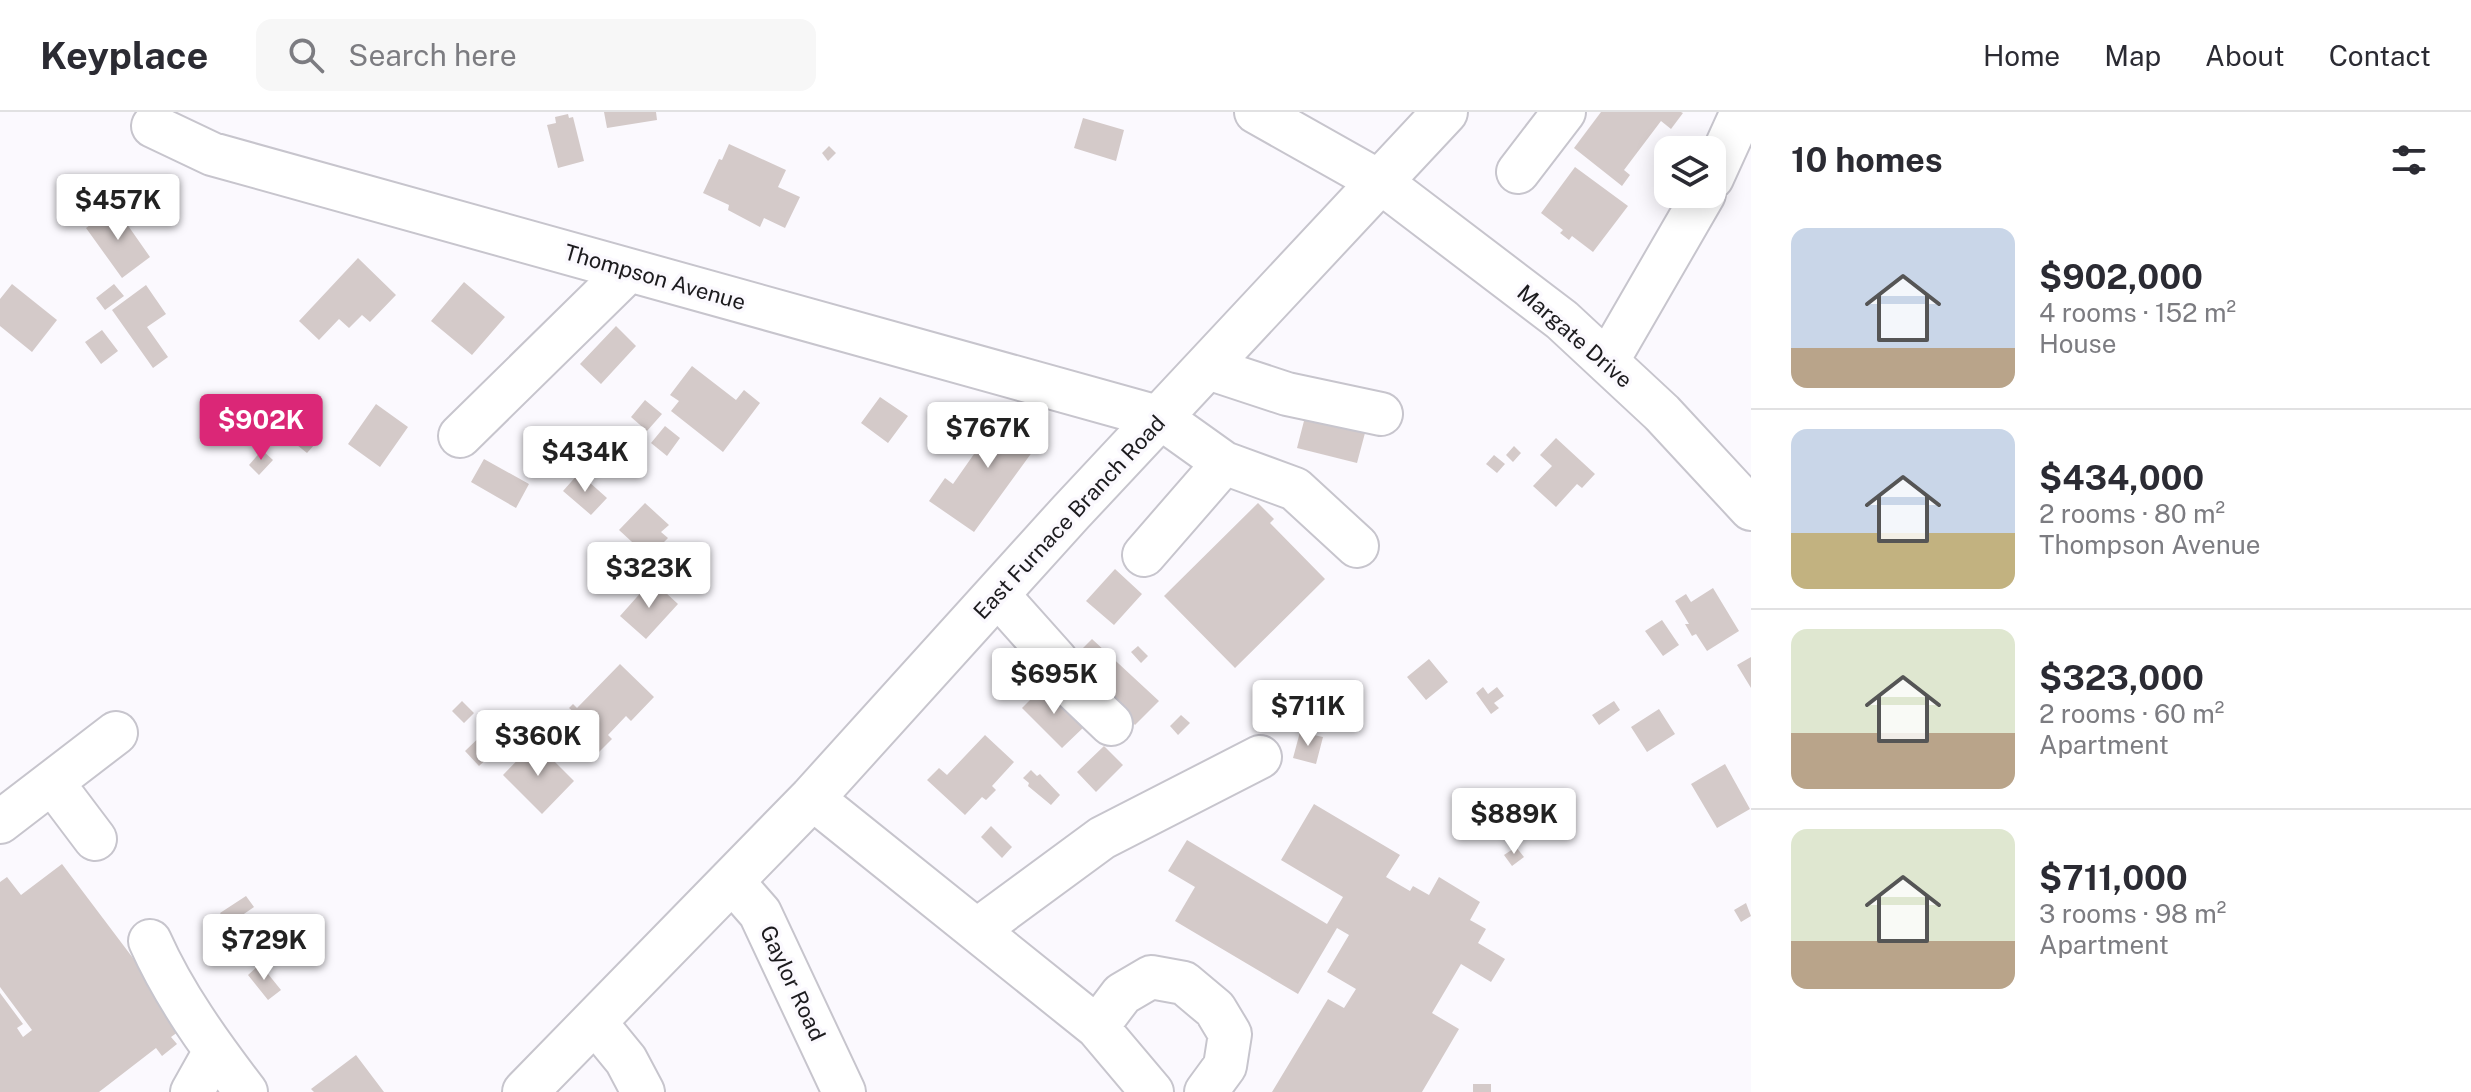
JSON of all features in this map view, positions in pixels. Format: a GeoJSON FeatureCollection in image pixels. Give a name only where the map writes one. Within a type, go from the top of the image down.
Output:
{"type":"FeatureCollection","features":[{"type":"Feature","properties":{"kind":"main road","name":"East Furnace Branch Road"},"geometry":{"type":"LineString","coordinates":[[525,1092],[812,798],[1445,112]]}},
{"type":"Feature","properties":{"kind":"street","name":"Margate Drive"},"geometry":{"type":"LineString","coordinates":[[1256,112],[1382,183],[1562,320],[1608,360],[1744,494]]}},
{"type":"Feature","properties":{"kind":"street"},"geometry":{"type":"LineString","coordinates":[[1518,172],[1564,112]]}},
{"type":"Feature","properties":{"kind":"street"},"geometry":{"type":"LineString","coordinates":[[1726,147],[1742,112]]}},
{"type":"Feature","properties":{"kind":"street","name":"Thompson Avenue"},"geometry":{"type":"LineString","coordinates":[[153,126],[212,154],[1161,418],[1224,463],[1295,489],[1357,546]]}},
{"type":"Feature","properties":{"kind":"street"},"geometry":{"type":"LineString","coordinates":[[1608,360],[1696,208]]}},
{"type":"Feature","properties":{"kind":"street"},"geometry":{"type":"LineString","coordinates":[[460,436],[629,270]]}},
{"type":"Feature","properties":{"kind":"street"},"geometry":{"type":"LineString","coordinates":[[1208,368],[1287,394],[1381,414]]}},
{"type":"Feature","properties":{"kind":"street"},"geometry":{"type":"LineString","coordinates":[[1144,555],[1224,463]]}},
{"type":"Feature","properties":{"kind":"street"},"geometry":{"type":"LineString","coordinates":[[997,594],[1056,660],[1068,683],[1111,724]]}},
{"type":"Feature","properties":{"kind":"street"},"geometry":{"type":"LineString","coordinates":[[0,822],[116,733]]}},
{"type":"Feature","properties":{"kind":"street"},"geometry":{"type":"LineString","coordinates":[[977,930],[1102,838],[1260,757]]}},
{"type":"Feature","properties":{"kind":"street"},"geometry":{"type":"LineString","coordinates":[[52,782],[95,839]]}},
{"type":"Feature","properties":{"kind":"street"},"geometry":{"type":"LineString","coordinates":[[812,798],[1097,1027],[1152,1092]]}},
{"type":"Feature","properties":{"kind":"street","name":"Gaylor Road"},"geometry":{"type":"LineString","coordinates":[[732,881],[760,913],[844,1092]]}},
{"type":"Feature","properties":{"kind":"street"},"geometry":{"type":"LineString","coordinates":[[150,941],[161,966],[215,1051],[246,1092]]}},
{"type":"Feature","properties":{"kind":"street"},"geometry":{"type":"LineString","coordinates":[[1097,1027],[1122,994],[1151,977],[1184,983],[1215,1009],[1230,1034],[1225,1066],[1206,1092]]}},
{"type":"Feature","properties":{"kind":"street"},"geometry":{"type":"LineString","coordinates":[[594,1021],[626,1060],[643,1092]]}},
{"type":"Feature","properties":{"kind":"street"},"geometry":{"type":"LineString","coordinates":[[192,1092],[215,1051]]}},
{"type":"Feature","properties":{"kind":"building"},"geometry":{"type":"Polygon","coordinates":[[[604,112],[656,112],[657,120],[607,128],[604,112]]]}},
{"type":"Feature","properties":{"kind":"building"},"geometry":{"type":"Polygon","coordinates":[[[1601,112],[1683,113],[1671,129],[1661,121],[1624,170],[1630,175],[1622,186],[1574,148],[1601,112]]]}},
{"type":"Feature","properties":{"kind":"building"},"geometry":{"type":"Polygon","coordinates":[[[568,114],[569,118],[573,117],[584,161],[558,168],[547,125],[556,123],[555,117],[568,114]]]}},
{"type":"Feature","properties":{"kind":"building"},"geometry":{"type":"Polygon","coordinates":[[[1083,118],[1124,130],[1116,161],[1074,148],[1083,118]]]}},
{"type":"Feature","properties":{"kind":"building"},"geometry":{"type":"Polygon","coordinates":[[[729,144],[786,170],[778,187],[800,197],[785,228],[764,218],[760,227],[728,210],[729,205],[703,193],[729,144]]]}},
{"type":"Feature","properties":{"kind":"building"},"geometry":{"type":"Polygon","coordinates":[[[829,146],[836,153],[828,161],[822,153],[829,146]]]}},
{"type":"Feature","properties":{"kind":"building"},"geometry":{"type":"Polygon","coordinates":[[[1575,167],[1628,206],[1593,252],[1572,236],[1569,240],[1560,233],[1563,230],[1541,213],[1575,167]]]}},
{"type":"Feature","properties":{"kind":"building"},"geometry":{"type":"Polygon","coordinates":[[[73,186],[81,197],[73,204],[65,193],[73,186]]]}},
{"type":"Feature","properties":{"kind":"building"},"geometry":{"type":"Polygon","coordinates":[[[115,207],[150,257],[122,278],[86,228],[115,207]]]}},
{"type":"Feature","properties":{"kind":"building"},"geometry":{"type":"Polygon","coordinates":[[[358,258],[396,295],[370,322],[362,315],[349,328],[339,319],[319,340],[299,321],[358,258]]]}},
{"type":"Feature","properties":{"kind":"building"},"geometry":{"type":"Polygon","coordinates":[[[464,282],[505,317],[472,355],[431,321],[464,282]]]}},
{"type":"Feature","properties":{"kind":"building"},"geometry":{"type":"Polygon","coordinates":[[[12,284],[57,320],[32,352],[0,326],[0,299],[12,284]]]}},
{"type":"Feature","properties":{"kind":"building"},"geometry":{"type":"Polygon","coordinates":[[[114,284],[124,296],[105,310],[96,298],[114,284]]]}},
{"type":"Feature","properties":{"kind":"building"},"geometry":{"type":"Polygon","coordinates":[[[146,285],[166,314],[147,327],[168,357],[153,368],[112,310],[146,285]]]}},
{"type":"Feature","properties":{"kind":"building"},"geometry":{"type":"Polygon","coordinates":[[[616,326],[636,346],[601,384],[580,364],[616,326]]]}},
{"type":"Feature","properties":{"kind":"building"},"geometry":{"type":"Polygon","coordinates":[[[102,330],[118,351],[101,364],[85,342],[102,330]]]}},
{"type":"Feature","properties":{"kind":"building"},"geometry":{"type":"Polygon","coordinates":[[[692,366],[736,400],[744,390],[760,403],[723,452],[671,411],[679,401],[670,395],[692,366]]]}},
{"type":"Feature","properties":{"kind":"building"},"geometry":{"type":"Polygon","coordinates":[[[880,397],[908,416],[888,443],[861,423],[880,397]]]}},
{"type":"Feature","properties":{"kind":"building"},"geometry":{"type":"Polygon","coordinates":[[[645,400],[662,414],[647,431],[631,417],[645,400]]]}},
{"type":"Feature","properties":{"kind":"building"},"geometry":{"type":"Polygon","coordinates":[[[376,404],[408,427],[380,467],[348,444],[376,404]]]}},
{"type":"Feature","properties":{"kind":"building"},"geometry":{"type":"Polygon","coordinates":[[[1007,407],[1046,433],[974,532],[929,501],[945,478],[953,484],[974,454],[965,448],[975,433],[985,439],[1007,407]]]}},
{"type":"Feature","properties":{"kind":"building"},"geometry":{"type":"Polygon","coordinates":[[[1305,417],[1365,433],[1357,463],[1297,448],[1305,417]]]}},
{"type":"Feature","properties":{"kind":"building"},"geometry":{"type":"Polygon","coordinates":[[[665,426],[680,438],[667,456],[651,443],[665,426]]]}},
{"type":"Feature","properties":{"kind":"building"},"geometry":{"type":"Polygon","coordinates":[[[305,435],[315,444],[307,453],[297,445],[305,435]]]}},
{"type":"Feature","properties":{"kind":"building"},"geometry":{"type":"Polygon","coordinates":[[[1556,438],[1595,474],[1582,488],[1577,484],[1556,507],[1533,486],[1552,466],[1540,455],[1556,438]]]}},
{"type":"Feature","properties":{"kind":"building"},"geometry":{"type":"Polygon","coordinates":[[[1514,446],[1521,453],[1513,462],[1506,455],[1514,446]]]}},
{"type":"Feature","properties":{"kind":"building"},"geometry":{"type":"Polygon","coordinates":[[[262,450],[273,460],[259,475],[249,465],[262,450]]]}},
{"type":"Feature","properties":{"kind":"building"},"geometry":{"type":"Polygon","coordinates":[[[1494,455],[1505,464],[1497,473],[1486,464],[1494,455]]]}},
{"type":"Feature","properties":{"kind":"building"},"geometry":{"type":"Polygon","coordinates":[[[484,459],[529,484],[516,508],[471,482],[484,459]]]}},
{"type":"Feature","properties":{"kind":"building"},"geometry":{"type":"Polygon","coordinates":[[[579,473],[607,498],[591,515],[563,491],[579,473]]]}},
{"type":"Feature","properties":{"kind":"building"},"geometry":{"type":"Polygon","coordinates":[[[645,503],[669,525],[661,532],[668,538],[658,548],[653,543],[644,553],[619,530],[645,503]]]}},
{"type":"Feature","properties":{"kind":"building"},"geometry":{"type":"Polygon","coordinates":[[[1258,503],[1274,519],[1270,523],[1325,579],[1235,668],[1164,596],[1258,503]]]}},
{"type":"Feature","properties":{"kind":"building"},"geometry":{"type":"Polygon","coordinates":[[[1115,569],[1142,594],[1114,625],[1086,601],[1115,569]]]}},
{"type":"Feature","properties":{"kind":"building"},"geometry":{"type":"Polygon","coordinates":[[[652,580],[678,604],[646,639],[620,616],[652,580]]]}},
{"type":"Feature","properties":{"kind":"building"},"geometry":{"type":"Polygon","coordinates":[[[1713,588],[1739,631],[1707,651],[1696,634],[1692,636],[1685,624],[1689,624],[1675,601],[1686,594],[1691,602],[1713,588]]]}},
{"type":"Feature","properties":{"kind":"building"},"geometry":{"type":"Polygon","coordinates":[[[1662,620],[1679,645],[1663,656],[1645,631],[1662,620]]]}},
{"type":"Feature","properties":{"kind":"building"},"geometry":{"type":"Polygon","coordinates":[[[1092,639],[1159,701],[1135,725],[1071,660],[1092,639]]]}},
{"type":"Feature","properties":{"kind":"building"},"geometry":{"type":"Polygon","coordinates":[[[1138,646],[1148,656],[1141,663],[1131,652],[1138,646]]]}},
{"type":"Feature","properties":{"kind":"building"},"geometry":{"type":"Polygon","coordinates":[[[1751,657],[1751,688],[1737,665],[1751,657]]]}},
{"type":"Feature","properties":{"kind":"building"},"geometry":{"type":"Polygon","coordinates":[[[1429,659],[1448,682],[1426,700],[1407,677],[1429,659]]]}},
{"type":"Feature","properties":{"kind":"building"},"geometry":{"type":"Polygon","coordinates":[[[620,664],[654,697],[631,721],[626,716],[608,735],[612,739],[595,756],[563,725],[575,713],[569,708],[573,704],[577,708],[620,664]]]}},
{"type":"Feature","properties":{"kind":"building"},"geometry":{"type":"Polygon","coordinates":[[[1046,684],[1086,725],[1062,748],[1022,708],[1046,684]]]}},
{"type":"Feature","properties":{"kind":"building"},"geometry":{"type":"Polygon","coordinates":[[[1483,687],[1488,694],[1497,687],[1504,696],[1494,703],[1499,708],[1491,714],[1476,693],[1483,687]]]}},
{"type":"Feature","properties":{"kind":"building"},"geometry":{"type":"Polygon","coordinates":[[[462,701],[474,713],[464,723],[452,711],[462,701]]]}},
{"type":"Feature","properties":{"kind":"building"},"geometry":{"type":"Polygon","coordinates":[[[1614,701],[1620,710],[1599,725],[1592,715],[1614,701]]]}},
{"type":"Feature","properties":{"kind":"building"},"geometry":{"type":"Polygon","coordinates":[[[1659,709],[1675,734],[1647,752],[1631,727],[1659,709]]]}},
{"type":"Feature","properties":{"kind":"building"},"geometry":{"type":"Polygon","coordinates":[[[1181,715],[1190,723],[1178,735],[1170,726],[1181,715]]]}},
{"type":"Feature","properties":{"kind":"building"},"geometry":{"type":"Polygon","coordinates":[[[489,728],[504,743],[479,766],[465,751],[489,728]]]}},
{"type":"Feature","properties":{"kind":"building"},"geometry":{"type":"Polygon","coordinates":[[[1300,732],[1323,737],[1316,764],[1293,758],[1300,732]]]}},
{"type":"Feature","properties":{"kind":"building"},"geometry":{"type":"Polygon","coordinates":[[[985,735],[1014,762],[992,786],[996,790],[986,800],[982,797],[965,815],[927,780],[939,768],[947,775],[985,735]]]}},
{"type":"Feature","properties":{"kind":"building"},"geometry":{"type":"Polygon","coordinates":[[[535,742],[574,781],[542,814],[503,775],[535,742]]]}},
{"type":"Feature","properties":{"kind":"building"},"geometry":{"type":"Polygon","coordinates":[[[1104,746],[1123,765],[1096,792],[1077,772],[1104,746]]]}},
{"type":"Feature","properties":{"kind":"building"},"geometry":{"type":"Polygon","coordinates":[[[1725,764],[1750,809],[1717,828],[1691,784],[1725,764]]]}},
{"type":"Feature","properties":{"kind":"building"},"geometry":{"type":"Polygon","coordinates":[[[1031,770],[1037,776],[1040,774],[1060,795],[1051,805],[1023,778],[1031,770]]]}},
{"type":"Feature","properties":{"kind":"building"},"geometry":{"type":"Polygon","coordinates":[[[1314,804],[1400,855],[1386,877],[1410,891],[1413,886],[1429,895],[1439,877],[1480,902],[1470,920],[1486,929],[1478,943],[1505,959],[1491,982],[1461,964],[1432,1013],[1459,1029],[1422,1092],[1272,1092],[1328,999],[1344,1008],[1356,989],[1327,972],[1349,935],[1337,928],[1298,994],[1175,921],[1195,887],[1168,871],[1187,840],[1327,924],[1343,897],[1281,860],[1314,804]]]}},
{"type":"Feature","properties":{"kind":"building"},"geometry":{"type":"Polygon","coordinates":[[[991,826],[1012,847],[1002,858],[981,837],[991,826]]]}},
{"type":"Feature","properties":{"kind":"building"},"geometry":{"type":"Polygon","coordinates":[[[1516,847],[1524,857],[1512,866],[1504,855],[1516,847]]]}},
{"type":"Feature","properties":{"kind":"building"},"geometry":{"type":"Polygon","coordinates":[[[62,864],[185,1027],[171,1037],[177,1044],[162,1056],[156,1048],[99,1092],[0,1092],[0,993],[23,1024],[17,1028],[23,1037],[32,1030],[0,987],[0,882],[7,877],[21,895],[62,864]]]}},
{"type":"Feature","properties":{"kind":"building"},"geometry":{"type":"Polygon","coordinates":[[[246,896],[254,907],[228,925],[220,913],[246,896]]]}},
{"type":"Feature","properties":{"kind":"building"},"geometry":{"type":"Polygon","coordinates":[[[1746,903],[1751,916],[1741,922],[1734,910],[1746,903]]]}},
{"type":"Feature","properties":{"kind":"building"},"geometry":{"type":"Polygon","coordinates":[[[260,964],[281,990],[268,1000],[248,975],[260,964]]]}},
{"type":"Feature","properties":{"kind":"building"},"geometry":{"type":"Polygon","coordinates":[[[356,1055],[384,1092],[314,1092],[311,1089],[356,1055]]]}},
{"type":"Feature","properties":{"kind":"building"},"geometry":{"type":"Polygon","coordinates":[[[1473,1084],[1491,1084],[1491,1092],[1473,1092],[1473,1084]]]}}]}
